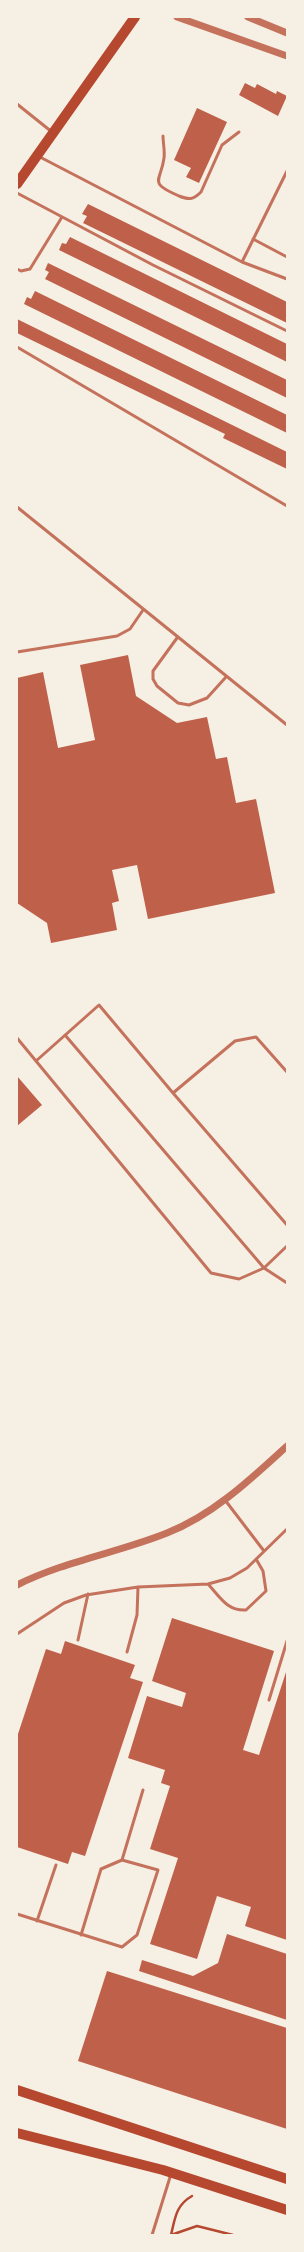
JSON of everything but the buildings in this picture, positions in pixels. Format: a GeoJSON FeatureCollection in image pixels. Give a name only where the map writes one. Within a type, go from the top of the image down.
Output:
{"type":"FeatureCollection","features":[{"type":"Feature","properties":{"kind":"main road"},"geometry":{"type":"LineString","coordinates":[[17,184],[52,132],[135,17]]}},
{"type":"Feature","properties":{"kind":"main road"},"geometry":{"type":"LineString","coordinates":[[17,2090],[287,2179]]}},
{"type":"Feature","properties":{"kind":"main road"},"geometry":{"type":"LineString","coordinates":[[17,2133],[171,2172],[287,2210]]}},
{"type":"Feature","properties":{"kind":"street"},"geometry":{"type":"LineString","coordinates":[[177,17],[287,56]]}},
{"type":"Feature","properties":{"kind":"street"},"geometry":{"type":"LineString","coordinates":[[248,17],[287,33]]}},
{"type":"Feature","properties":{"kind":"street"},"geometry":{"type":"LineString","coordinates":[[17,1585],[67,1564],[167,1533],[196,1519],[225,1500],[287,1446]]}},
{"type":"Feature","properties":{"kind":"lane"},"geometry":{"type":"LineString","coordinates":[[17,104],[52,132]]}},
{"type":"Feature","properties":{"kind":"lane"},"geometry":{"type":"LineString","coordinates":[[163,136],[164,158],[157,177],[159,183],[164,190],[188,200],[195,198],[201,192],[222,145],[239,132]]}},
{"type":"Feature","properties":{"kind":"lane"},"geometry":{"type":"LineString","coordinates":[[36,155],[242,262],[287,279]]}},
{"type":"Feature","properties":{"kind":"lane"},"geometry":{"type":"LineString","coordinates":[[242,262],[287,170]]}},
{"type":"Feature","properties":{"kind":"lane"},"geometry":{"type":"LineString","coordinates":[[17,193],[153,265],[287,331]]}},
{"type":"Feature","properties":{"kind":"lane"},"geometry":{"type":"LineString","coordinates":[[17,269],[21,271],[30,269],[62,217]]}},
{"type":"Feature","properties":{"kind":"lane"},"geometry":{"type":"LineString","coordinates":[[253,239],[287,257]]}},
{"type":"Feature","properties":{"kind":"lane"},"geometry":{"type":"LineString","coordinates":[[17,347],[287,506]]}},
{"type":"Feature","properties":{"kind":"lane"},"geometry":{"type":"LineString","coordinates":[[17,507],[177,638],[287,725]]}},
{"type":"Feature","properties":{"kind":"lane"},"geometry":{"type":"LineString","coordinates":[[17,652],[117,636],[130,629],[143,610]]}},
{"type":"Feature","properties":{"kind":"lane"},"geometry":{"type":"LineString","coordinates":[[177,638],[153,671],[153,679],[157,686],[178,703],[189,705],[207,698],[226,677]]}},
{"type":"Feature","properties":{"kind":"lane"},"geometry":{"type":"LineString","coordinates":[[36,1061],[99,1005],[287,1226]]}},
{"type":"Feature","properties":{"kind":"lane"},"geometry":{"type":"LineString","coordinates":[[65,1035],[264,1268],[287,1283]]}},
{"type":"Feature","properties":{"kind":"lane"},"geometry":{"type":"LineString","coordinates":[[173,1093],[235,1041],[256,1036],[287,1072]]}},
{"type":"Feature","properties":{"kind":"lane"},"geometry":{"type":"LineString","coordinates":[[17,1038],[211,1273],[239,1280],[264,1268],[287,1246]]}},
{"type":"Feature","properties":{"kind":"lane"},"geometry":{"type":"LineString","coordinates":[[225,1500],[264,1551]]}},
{"type":"Feature","properties":{"kind":"lane"},"geometry":{"type":"LineString","coordinates":[[17,1634],[64,1603],[88,1594],[138,1587],[208,1584],[230,1578],[247,1568],[287,1529]]}},
{"type":"Feature","properties":{"kind":"lane"},"geometry":{"type":"LineString","coordinates":[[208,1584],[226,1605],[236,1611],[246,1610],[266,1591],[263,1571],[256,1559]]}},
{"type":"Feature","properties":{"kind":"lane"},"geometry":{"type":"LineString","coordinates":[[127,1652],[137,1615],[138,1587]]}},
{"type":"Feature","properties":{"kind":"lane"},"geometry":{"type":"LineString","coordinates":[[78,1640],[88,1594]]}},
{"type":"Feature","properties":{"kind":"lane"},"geometry":{"type":"LineString","coordinates":[[268,1700],[287,1641]]}},
{"type":"Feature","properties":{"kind":"lane"},"geometry":{"type":"LineString","coordinates":[[122,1860],[143,1790]]}},
{"type":"Feature","properties":{"kind":"lane"},"geometry":{"type":"LineString","coordinates":[[17,1914],[81,1935],[122,1947],[137,1936],[158,1870],[122,1860],[101,1870],[81,1935]]}},
{"type":"Feature","properties":{"kind":"lane"},"geometry":{"type":"LineString","coordinates":[[37,1921],[56,1865]]}},
{"type":"Feature","properties":{"kind":"lane"},"geometry":{"type":"LineString","coordinates":[[152,2235],[171,2172]]}},
{"type":"Feature","properties":{"kind":"path"},"geometry":{"type":"LineString","coordinates":[[171,2235],[179,2206],[183,2201],[192,2196]]}},
{"type":"Feature","properties":{"kind":"path"},"geometry":{"type":"LineString","coordinates":[[171,2235],[197,2226],[233,2235]]}}]}
